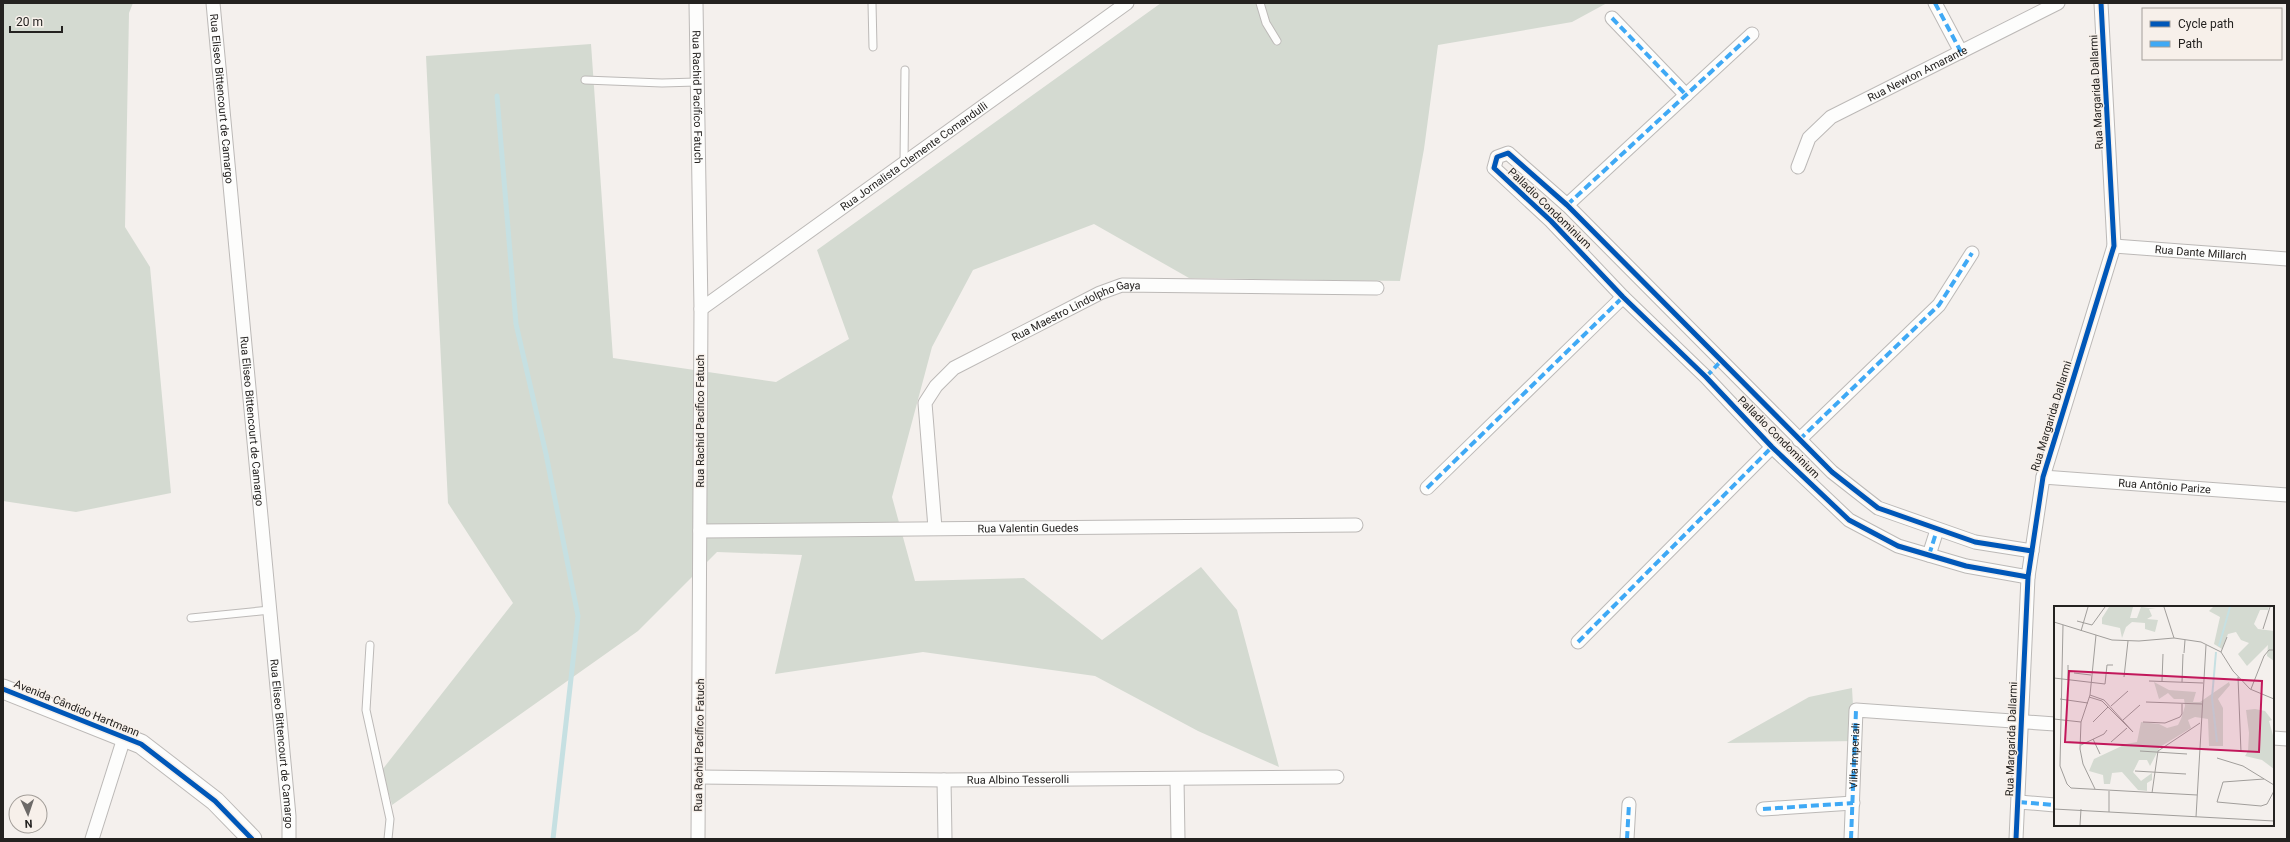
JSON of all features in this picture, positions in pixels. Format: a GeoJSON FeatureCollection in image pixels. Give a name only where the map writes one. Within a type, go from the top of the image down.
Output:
{"type":"FeatureCollection","features":[{"type":"Feature","properties":{"kind":"main road","name":"Avenida Cândido Hartmann"},"geometry":{"type":"LineString","coordinates":[[3,689],[141,744],[214,801],[252,839]]}},
{"type":"Feature","properties":{"kind":"street","name":"Rua Eliseo Bittencourt de Camargo"},"geometry":{"type":"LineString","coordinates":[[213,3],[289,816],[289,839]]}},
{"type":"Feature","properties":{"kind":"street","name":"Rua Rachid Pacífico Fatuch"},"geometry":{"type":"LineString","coordinates":[[696,3],[700,309],[698,839]]}},
{"type":"Feature","properties":{"kind":"street","name":"Rua Jornalista Clemente Comandulli"},"geometry":{"type":"LineString","coordinates":[[700,309],[1127,3]]}},
{"type":"Feature","properties":{"kind":"street"},"geometry":{"type":"LineString","coordinates":[[1935,3],[1961,52]]}},
{"type":"Feature","properties":{"kind":"street","name":"Rua Newton Amarante"},"geometry":{"type":"LineString","coordinates":[[1798,167],[1809,138],[1831,118],[2058,3]]}},
{"type":"Feature","properties":{"kind":"street","name":"Rua Margarida Dallarmi"},"geometry":{"type":"LineString","coordinates":[[2016,839],[2019,802],[2028,577],[2043,478],[2114,246],[2101,3]]}},
{"type":"Feature","properties":{"kind":"street"},"geometry":{"type":"LineString","coordinates":[[1612,18],[1686,95]]}},
{"type":"Feature","properties":{"kind":"street","name":"Palladio Condominium"},"geometry":{"type":"LineString","coordinates":[[1567,205],[1752,34]]}},
{"type":"Feature","properties":{"kind":"street","name":"Palladio Condominium"},"geometry":{"type":"LineString","coordinates":[[2028,577],[1966,566],[1898,546],[1849,520],[1772,447],[1706,377],[1623,297],[1551,221],[1494,168],[1497,156],[1508,153],[1567,205],[1799,440],[1832,472],[1878,508],[1937,530],[1975,542],[2032,551]]}},
{"type":"Feature","properties":{"kind":"street","name":"Rua Dante Millarch"},"geometry":{"type":"LineString","coordinates":[[2114,246],[2287,259]]}},
{"type":"Feature","properties":{"kind":"street","name":"Palladio Condominium"},"geometry":{"type":"LineString","coordinates":[[1799,440],[1938,305],[1972,253]]}},
{"type":"Feature","properties":{"kind":"street","name":"Rua Maestro Lindolpho Gaya"},"geometry":{"type":"LineString","coordinates":[[934,528],[925,403],[936,386],[954,368],[1100,293],[1122,285],[1377,288]]}},
{"type":"Feature","properties":{"kind":"street"},"geometry":{"type":"LineString","coordinates":[[1427,488],[1623,297]]}},
{"type":"Feature","properties":{"kind":"street"},"geometry":{"type":"LineString","coordinates":[[1706,377],[1721,361]]}},
{"type":"Feature","properties":{"kind":"street","name":"Palladio Condominium"},"geometry":{"type":"LineString","coordinates":[[1578,642],[1772,447]]}},
{"type":"Feature","properties":{"kind":"street","name":"Rua Antônio Parize"},"geometry":{"type":"LineString","coordinates":[[2043,478],[2287,495]]}},
{"type":"Feature","properties":{"kind":"street","name":"Rua Valentin Guedes"},"geometry":{"type":"LineString","coordinates":[[700,531],[1356,525]]}},
{"type":"Feature","properties":{"kind":"street"},"geometry":{"type":"LineString","coordinates":[[1929,555],[1937,530]]}},
{"type":"Feature","properties":{"kind":"street","name":"Villa Imperiali"},"geometry":{"type":"LineString","coordinates":[[1851,839],[1856,710],[2022,721]]}},
{"type":"Feature","properties":{"kind":"street"},"geometry":{"type":"LineString","coordinates":[[2022,721],[2054,724]]}},
{"type":"Feature","properties":{"kind":"street","name":"Avenida Cândido Hartmann"},"geometry":{"type":"LineString","coordinates":[[92,839],[124,738]]}},
{"type":"Feature","properties":{"kind":"street"},"geometry":{"type":"LineString","coordinates":[[2274,738],[2287,739]]}},
{"type":"Feature","properties":{"kind":"street","name":"Rua Albino Tesserolli"},"geometry":{"type":"LineString","coordinates":[[699,777],[944,780],[1338,777]]}},
{"type":"Feature","properties":{"kind":"street"},"geometry":{"type":"LineString","coordinates":[[1177,779],[1178,839]]}},
{"type":"Feature","properties":{"kind":"street"},"geometry":{"type":"LineString","coordinates":[[944,780],[944,839]]}},
{"type":"Feature","properties":{"kind":"street"},"geometry":{"type":"LineString","coordinates":[[2019,802],[2054,805]]}},
{"type":"Feature","properties":{"kind":"street","name":"Villa Imperiali"},"geometry":{"type":"LineString","coordinates":[[1763,810],[1853,803]]}},
{"type":"Feature","properties":{"kind":"street"},"geometry":{"type":"LineString","coordinates":[[1627,839],[1629,804]]}},
{"type":"Feature","properties":{"kind":"lane"},"geometry":{"type":"LineString","coordinates":[[872,3],[873,47]]}},
{"type":"Feature","properties":{"kind":"lane"},"geometry":{"type":"LineString","coordinates":[[1260,3],[1266,23],[1277,41]]}},
{"type":"Feature","properties":{"kind":"lane"},"geometry":{"type":"LineString","coordinates":[[904,162],[905,70]]}},
{"type":"Feature","properties":{"kind":"lane"},"geometry":{"type":"LineString","coordinates":[[586,80],[662,83],[696,82]]}},
{"type":"Feature","properties":{"kind":"lane"},"geometry":{"type":"LineString","coordinates":[[191,618],[270,610]]}},
{"type":"Feature","properties":{"kind":"lane"},"geometry":{"type":"LineString","coordinates":[[370,645],[366,710],[390,819],[388,839]]}},
{"type":"Feature","properties":{"kind":"shaded area"},"geometry":{"type":"Polygon","coordinates":[[[3,3],[133,3],[129,13],[125,227],[150,267],[171,493],[76,512],[3,501],[3,3]]]}},
{"type":"Feature","properties":{"kind":"shaded area"},"geometry":{"type":"Polygon","coordinates":[[[1161,3],[1607,3],[1572,22],[1438,45],[1424,149],[1400,281],[1189,278],[1094,224],[973,270],[932,347],[892,497],[915,581],[1024,578],[1102,640],[1201,567],[1237,610],[1279,767],[1198,731],[1095,676],[923,652],[775,674],[802,555],[717,552],[638,631],[392,805],[382,770],[513,603],[448,503],[426,56],[591,44],[613,358],[776,382],[849,339],[817,250],[1161,3]]]}},
{"type":"Feature","properties":{"kind":"shaded area"},"geometry":{"type":"Polygon","coordinates":[[[1852,688],[1855,741],[1727,743],[1809,697],[1852,688]]]}},
{"type":"Feature","properties":{"kind":"waterway"},"geometry":{"type":"LineString","coordinates":[[497,96],[516,324],[546,454],[578,616],[553,839]]}},
{"type":"Feature","properties":{"kind":"marked path"},"geometry":{"type":"LineString","coordinates":[[1935,3],[1961,52]]}},
{"type":"Feature","properties":{"kind":"marked path"},"geometry":{"type":"LineString","coordinates":[[1612,18],[1686,95]]}},
{"type":"Feature","properties":{"kind":"marked path"},"geometry":{"type":"LineString","coordinates":[[1567,205],[1752,34]]}},
{"type":"Feature","properties":{"kind":"marked path"},"geometry":{"type":"LineString","coordinates":[[1799,440],[1939,305],[1972,253]]}},
{"type":"Feature","properties":{"kind":"marked path"},"geometry":{"type":"LineString","coordinates":[[1427,488],[1623,297]]}},
{"type":"Feature","properties":{"kind":"marked path"},"geometry":{"type":"LineString","coordinates":[[1706,377],[1721,361]]}},
{"type":"Feature","properties":{"kind":"marked path"},"geometry":{"type":"LineString","coordinates":[[1578,642],[1772,447]]}},
{"type":"Feature","properties":{"kind":"marked path"},"geometry":{"type":"LineString","coordinates":[[1929,555],[1937,530]]}},
{"type":"Feature","properties":{"kind":"marked path"},"geometry":{"type":"LineString","coordinates":[[1851,839],[1856,710]]}},
{"type":"Feature","properties":{"kind":"marked path"},"geometry":{"type":"LineString","coordinates":[[2019,802],[2054,805]]}},
{"type":"Feature","properties":{"kind":"marked path"},"geometry":{"type":"LineString","coordinates":[[1763,809],[1853,803]]}},
{"type":"Feature","properties":{"kind":"marked path"},"geometry":{"type":"LineString","coordinates":[[1627,839],[1629,804]]}},
{"type":"Feature","properties":{"kind":"cycle path"},"geometry":{"type":"LineString","coordinates":[[2016,839],[2028,577],[2043,477],[2114,246],[2101,3]]}},
{"type":"Feature","properties":{"kind":"cycle path"},"geometry":{"type":"LineString","coordinates":[[2028,577],[1966,566],[1898,546],[1849,520],[1772,447],[1706,377],[1623,297],[1551,221],[1494,168],[1497,157],[1508,153],[1567,205],[1832,472],[1878,508],[1975,542],[2032,551]]}},
{"type":"Feature","properties":{"kind":"cycle path"},"geometry":{"type":"LineString","coordinates":[[3,689],[141,744],[215,801],[252,839]]}}]}
